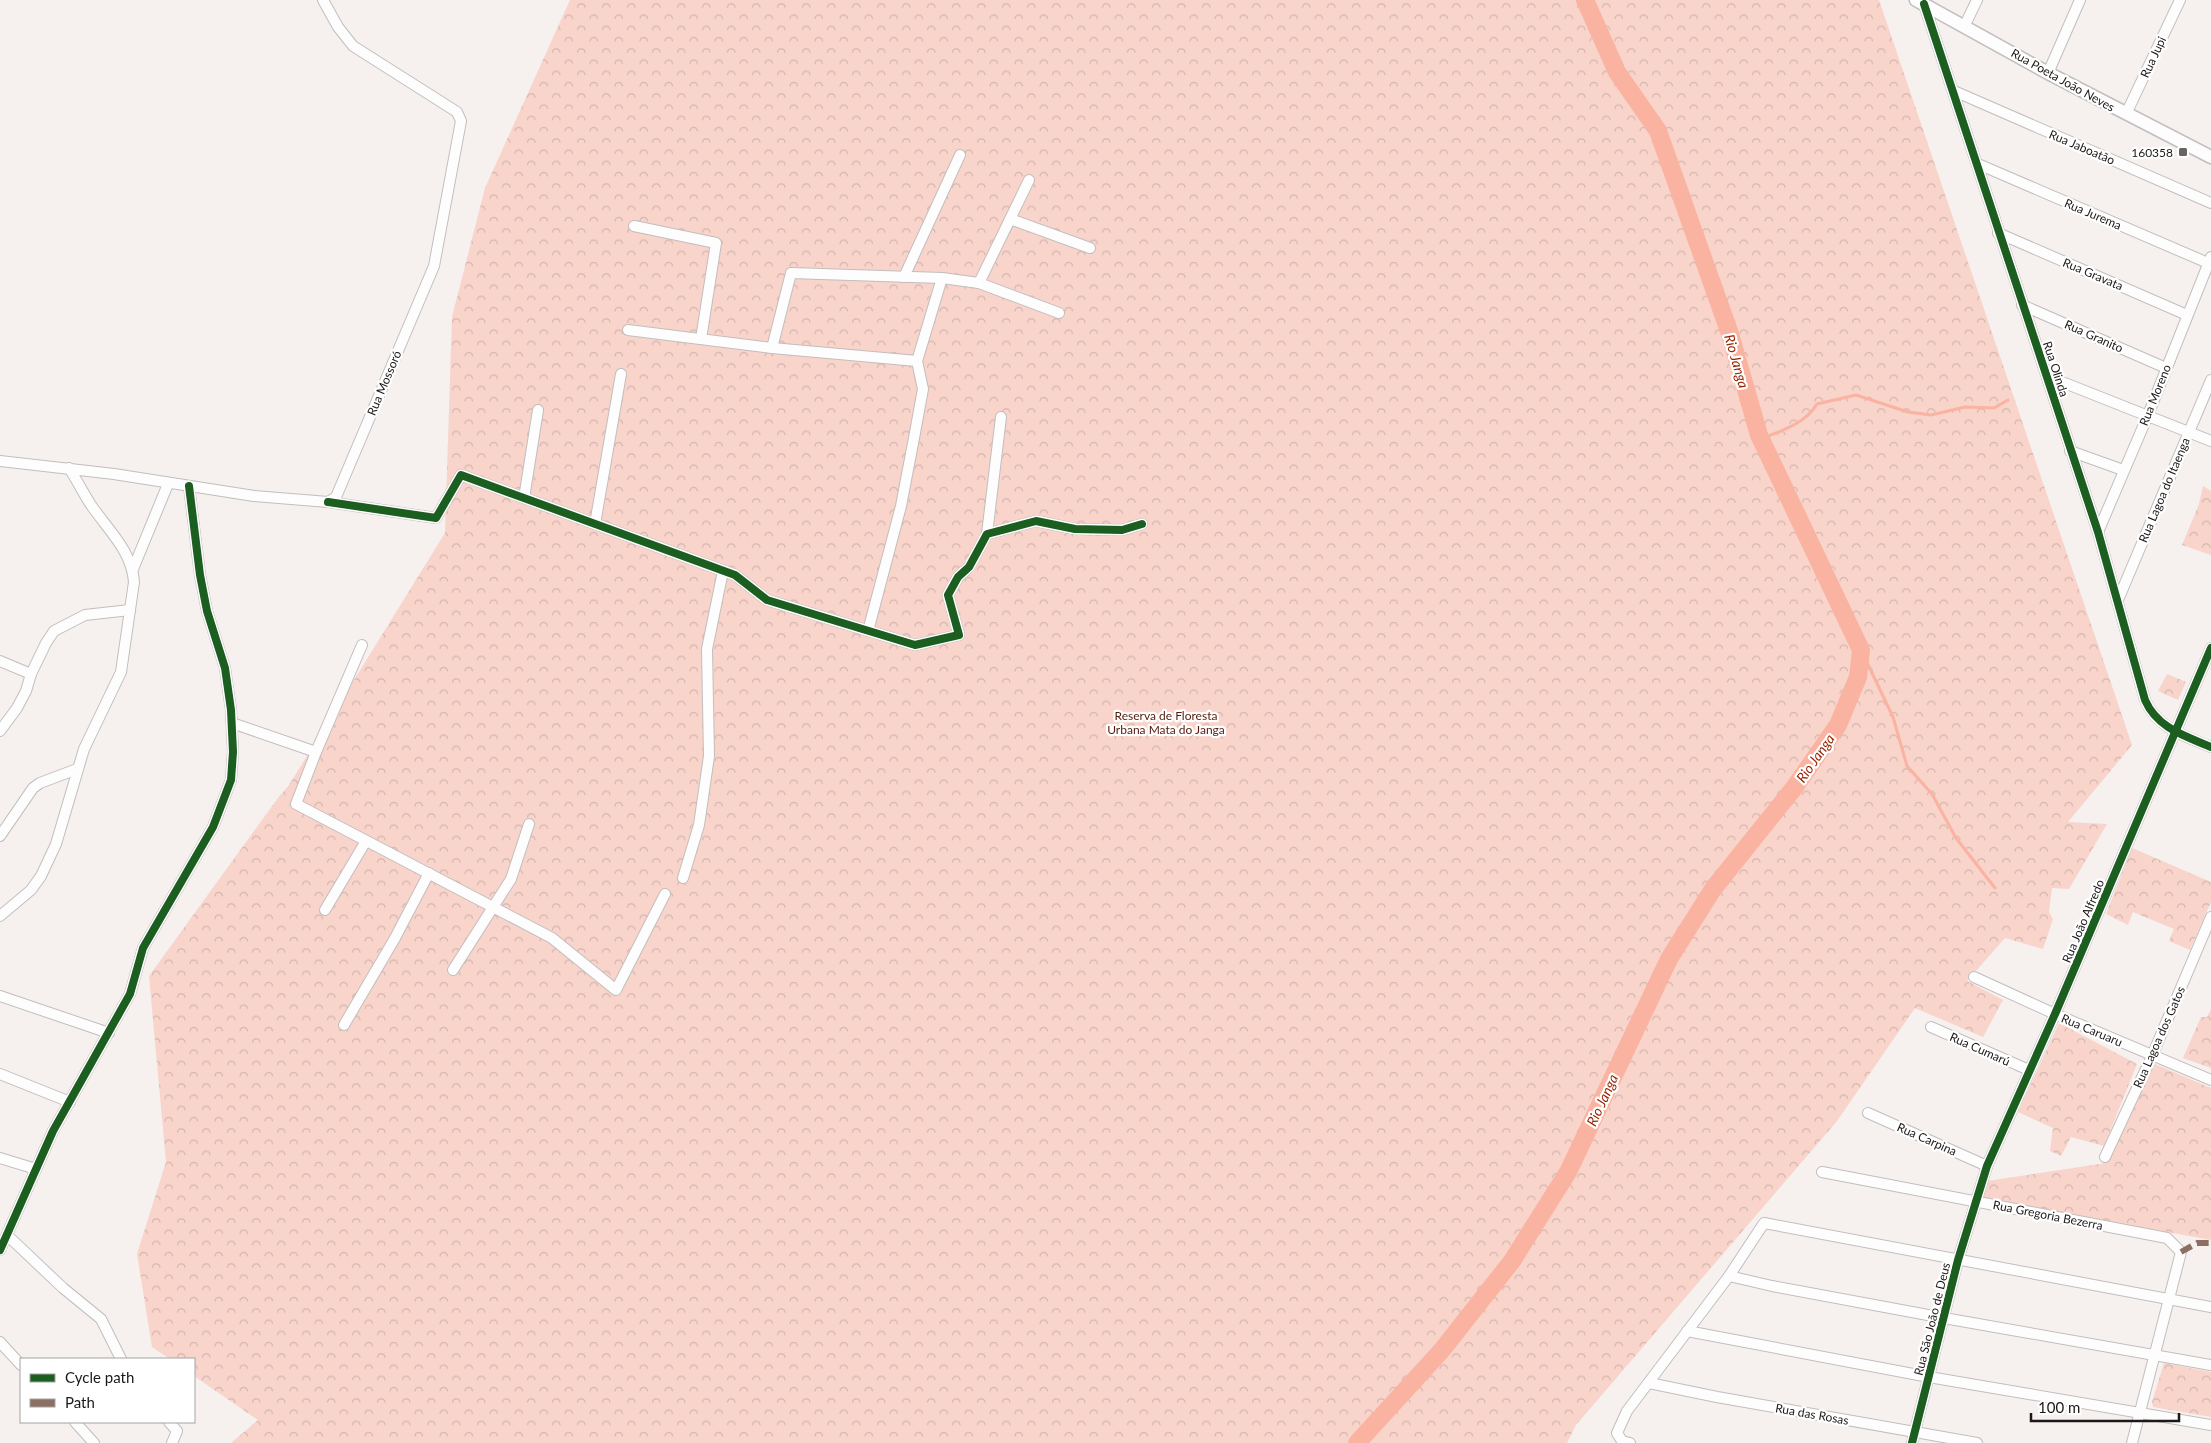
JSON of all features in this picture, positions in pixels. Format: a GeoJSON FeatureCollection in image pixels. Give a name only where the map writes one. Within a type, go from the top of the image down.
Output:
{"type":"FeatureCollection","features":[{"type":"Feature","properties":{"kind":"main road","name":"Rua Poeta João Neves"},"geometry":{"type":"LineString","coordinates":[[1920,2],[2048,73],[2211,157]]}},
{"type":"Feature","properties":{"kind":"street","name":"Rua Mossoró"},"geometry":{"type":"LineString","coordinates":[[324,0],[338,27],[353,46],[457,112],[461,121],[434,266],[338,491],[332,500],[328,502]]}},
{"type":"Feature","properties":{"kind":"street"},"geometry":{"type":"LineString","coordinates":[[1965,26],[1977,0]]}},
{"type":"Feature","properties":{"kind":"street"},"geometry":{"type":"LineString","coordinates":[[2048,73],[2080,0]]}},
{"type":"Feature","properties":{"kind":"street","name":"Rua Jupi"},"geometry":{"type":"LineString","coordinates":[[2126,114],[2180,0]]}},
{"type":"Feature","properties":{"kind":"street","name":"Rua Olinda"},"geometry":{"type":"LineString","coordinates":[[1920,2],[1954,92],[1998,233],[2098,532],[2150,713],[2159,722],[2175,732],[2211,747]]}},
{"type":"Feature","properties":{"kind":"street","name":"Rua Jaboatão"},"geometry":{"type":"LineString","coordinates":[[1954,92],[2211,203]]}},
{"type":"Feature","properties":{"kind":"street"},"geometry":{"type":"LineString","coordinates":[[904,277],[960,155]]}},
{"type":"Feature","properties":{"kind":"street","name":"Rua Jurema"},"geometry":{"type":"LineString","coordinates":[[1978,164],[2210,260]]}},
{"type":"Feature","properties":{"kind":"street"},"geometry":{"type":"LineString","coordinates":[[979,284],[1029,180]]}},
{"type":"Feature","properties":{"kind":"street"},"geometry":{"type":"LineString","coordinates":[[1010,219],[1090,248]]}},
{"type":"Feature","properties":{"kind":"street"},"geometry":{"type":"LineString","coordinates":[[634,226],[716,243],[701,339]]}},
{"type":"Feature","properties":{"kind":"street","name":"Rua Gravata"},"geometry":{"type":"LineString","coordinates":[[1998,233],[2187,315]]}},
{"type":"Feature","properties":{"kind":"street","name":"Rua Moreno"},"geometry":{"type":"LineString","coordinates":[[2098,532],[2148,415],[2210,260]]}},
{"type":"Feature","properties":{"kind":"street"},"geometry":{"type":"LineString","coordinates":[[772,348],[791,274],[942,278],[979,284],[1059,313]]}},
{"type":"Feature","properties":{"kind":"street"},"geometry":{"type":"LineString","coordinates":[[868,631],[901,506],[914,438],[923,388],[917,361],[942,278]]}},
{"type":"Feature","properties":{"kind":"street","name":"Rua Granito"},"geometry":{"type":"LineString","coordinates":[[2022,305],[2166,368]]}},
{"type":"Feature","properties":{"kind":"street"},"geometry":{"type":"LineString","coordinates":[[628,330],[772,348],[917,361]]}},
{"type":"Feature","properties":{"kind":"street"},"geometry":{"type":"LineString","coordinates":[[595,524],[620,374]]}},
{"type":"Feature","properties":{"kind":"street"},"geometry":{"type":"LineString","coordinates":[[2047,376],[2211,441]]}},
{"type":"Feature","properties":{"kind":"street","name":"Rua Lagoa do Itaenga"},"geometry":{"type":"LineString","coordinates":[[2118,600],[2211,380]]}},
{"type":"Feature","properties":{"kind":"street"},"geometry":{"type":"LineString","coordinates":[[524,498],[538,410]]}},
{"type":"Feature","properties":{"kind":"street"},"geometry":{"type":"LineString","coordinates":[[0,461],[69,468],[254,496],[328,502],[436,518],[461,475],[735,575],[767,600],[915,645],[959,634],[948,595],[958,577],[969,567],[987,534],[1001,417]]}},
{"type":"Feature","properties":{"kind":"street"},"geometry":{"type":"LineString","coordinates":[[2070,452],[2123,470]]}},
{"type":"Feature","properties":{"kind":"street"},"geometry":{"type":"LineString","coordinates":[[69,468],[90,504],[129,558],[133,569]]}},
{"type":"Feature","properties":{"kind":"street"},"geometry":{"type":"LineString","coordinates":[[0,916],[24,898],[41,876],[56,844],[84,749],[121,672],[130,610],[133,569],[168,484]]}},
{"type":"Feature","properties":{"kind":"street"},"geometry":{"type":"LineString","coordinates":[[0,1250],[53,1130],[130,994],[143,948],[214,827],[231,780],[233,752],[232,723],[225,668],[207,611],[200,575],[188,486]]}},
{"type":"Feature","properties":{"kind":"street"},"geometry":{"type":"LineString","coordinates":[[987,534],[1036,521],[1085,530],[1122,530],[1142,524]]}},
{"type":"Feature","properties":{"kind":"street"},"geometry":{"type":"LineString","coordinates":[[683,878],[699,825],[709,756],[708,649],[723,571]]}},
{"type":"Feature","properties":{"kind":"street"},"geometry":{"type":"LineString","coordinates":[[0,731],[18,708],[31,674],[54,631],[86,615],[130,610]]}},
{"type":"Feature","properties":{"kind":"street"},"geometry":{"type":"LineString","coordinates":[[362,645],[296,804],[552,938],[616,990],[665,894]]}},
{"type":"Feature","properties":{"kind":"street","name":"Rua João Alfredo"},"geometry":{"type":"LineString","coordinates":[[1975,1201],[1987,1166],[2055,1014],[2211,648]]}},
{"type":"Feature","properties":{"kind":"street"},"geometry":{"type":"LineString","coordinates":[[0,661],[31,674]]}},
{"type":"Feature","properties":{"kind":"street"},"geometry":{"type":"LineString","coordinates":[[232,723],[316,752]]}},
{"type":"Feature","properties":{"kind":"street"},"geometry":{"type":"LineString","coordinates":[[0,836],[33,788],[40,782],[77,769]]}},
{"type":"Feature","properties":{"kind":"street"},"geometry":{"type":"LineString","coordinates":[[454,970],[511,879],[529,824]]}},
{"type":"Feature","properties":{"kind":"street"},"geometry":{"type":"LineString","coordinates":[[325,910],[366,841]]}},
{"type":"Feature","properties":{"kind":"street"},"geometry":{"type":"LineString","coordinates":[[344,1025],[395,938],[429,873]]}},
{"type":"Feature","properties":{"kind":"street","name":"Rua Lagoa dos Gatos"},"geometry":{"type":"LineString","coordinates":[[2105,1157],[2152,1056],[2211,917]]}},
{"type":"Feature","properties":{"kind":"street","name":"Rua Caruaru"},"geometry":{"type":"LineString","coordinates":[[1974,977],[2055,1014],[2211,1080]]}},
{"type":"Feature","properties":{"kind":"street"},"geometry":{"type":"LineString","coordinates":[[0,996],[109,1033]]}},
{"type":"Feature","properties":{"kind":"street","name":"Rua Cumarú"},"geometry":{"type":"LineString","coordinates":[[1930,1027],[2029,1070]]}},
{"type":"Feature","properties":{"kind":"street"},"geometry":{"type":"LineString","coordinates":[[0,1074],[70,1102]]}},
{"type":"Feature","properties":{"kind":"street","name":"Rua Carpina"},"geometry":{"type":"LineString","coordinates":[[1868,1112],[1987,1166]]}},
{"type":"Feature","properties":{"kind":"street"},"geometry":{"type":"LineString","coordinates":[[0,1158],[36,1169]]}},
{"type":"Feature","properties":{"kind":"street","name":"Rua Gregoria Bezerra"},"geometry":{"type":"LineString","coordinates":[[1822,1172],[2167,1238],[2181,1252],[2169,1299]]}},
{"type":"Feature","properties":{"kind":"street","name":"Rua São João de Deus"},"geometry":{"type":"LineString","coordinates":[[1912,1443],[1958,1260],[1975,1201]]}},
{"type":"Feature","properties":{"kind":"street"},"geometry":{"type":"LineString","coordinates":[[1630,1443],[1619,1438],[1619,1427],[1637,1395],[1649,1382],[1729,1276],[1764,1223],[2211,1307]]}},
{"type":"Feature","properties":{"kind":"street"},"geometry":{"type":"LineString","coordinates":[[7,1234],[63,1288],[100,1319],[120,1358]]}},
{"type":"Feature","properties":{"kind":"street"},"geometry":{"type":"LineString","coordinates":[[1729,1276],[1772,1286],[1944,1318],[2211,1365]]}},
{"type":"Feature","properties":{"kind":"street"},"geometry":{"type":"LineString","coordinates":[[2132,1443],[2169,1299]]}},
{"type":"Feature","properties":{"kind":"street"},"geometry":{"type":"LineString","coordinates":[[1688,1331],[1929,1378],[2211,1424]]}},
{"type":"Feature","properties":{"kind":"street"},"geometry":{"type":"LineString","coordinates":[[0,1342],[20,1364]]}},
{"type":"Feature","properties":{"kind":"street","name":"Rua das Rosas"},"geometry":{"type":"LineString","coordinates":[[1649,1382],[1717,1397],[1977,1443]]}},
{"type":"Feature","properties":{"kind":"street"},"geometry":{"type":"LineString","coordinates":[[75,1423],[94,1443]]}},
{"type":"Feature","properties":{"kind":"street"},"geometry":{"type":"LineString","coordinates":[[171,1423],[177,1431],[172,1443]]}},
{"type":"Feature","properties":{"kind":"green space","name":"Reserva de Floresta Urbana Mata do Janga"},"geometry":{"type":"Polygon","coordinates":[[[570,0],[1879,0],[2132,745],[2068,822],[2107,824],[2069,889],[2052,888],[2049,912],[2053,919],[2043,949],[2005,938],[1967,981],[2003,1000],[1983,1037],[1915,1008],[1837,1121],[1576,1425],[1567,1443],[231,1443],[258,1420],[195,1377],[195,1358],[168,1358],[152,1347],[137,1254],[166,1162],[149,976],[289,785],[445,533],[452,317],[485,188],[570,0]]]}},
{"type":"Feature","properties":{"kind":"green space"},"geometry":{"type":"Polygon","coordinates":[[[2203,486],[2211,491],[2211,555],[2182,545],[2199,504],[2203,486]]]}},
{"type":"Feature","properties":{"kind":"green space"},"geometry":{"type":"Polygon","coordinates":[[[2167,674],[2186,682],[2178,700],[2158,691],[2167,674]]]}},
{"type":"Feature","properties":{"kind":"green space"},"geometry":{"type":"Polygon","coordinates":[[[2132,848],[2211,882],[2211,902],[2190,950],[2169,941],[2174,929],[2133,912],[2128,925],[2106,914],[2132,848]]]}},
{"type":"Feature","properties":{"kind":"green space"},"geometry":{"type":"Polygon","coordinates":[[[2211,1009],[2211,1068],[2183,1058],[2201,1017],[2207,1017],[2211,1009]]]}},
{"type":"Feature","properties":{"kind":"green space"},"geometry":{"type":"Polygon","coordinates":[[[2059,1023],[2137,1064],[2104,1146],[2071,1137],[2061,1156],[2050,1151],[2053,1128],[2018,1112],[2059,1023]]]}},
{"type":"Feature","properties":{"kind":"green space"},"geometry":{"type":"Polygon","coordinates":[[[2155,1064],[2211,1088],[2211,1240],[1981,1198],[1987,1181],[2106,1163],[2155,1064]]]}},
{"type":"Feature","properties":{"kind":"green space"},"geometry":{"type":"Polygon","coordinates":[[[2164,1363],[2211,1372],[2211,1417],[2153,1407],[2152,1402],[2164,1363]]]}},
{"type":"Feature","properties":{"kind":"waterway","name":"Rio Janga"},"geometry":{"type":"LineString","coordinates":[[1357,1443],[1442,1350],[1512,1261],[1568,1172],[1669,959],[1713,889],[1794,788],[1838,725],[1858,677],[1861,650],[1759,435],[1730,334],[1658,131],[1617,72],[1585,0]]}},
{"type":"Feature","properties":{"kind":"waterway"},"geometry":{"type":"LineString","coordinates":[[1760,439],[1799,422],[1817,404],[1856,395],[1908,412],[1931,415],[1965,407],[1994,408],[2008,400]]}},
{"type":"Feature","properties":{"kind":"waterway"},"geometry":{"type":"LineString","coordinates":[[1861,650],[1893,717],[1907,766],[1932,794],[1956,838],[1995,888]]}},
{"type":"Feature","properties":{"kind":"marked path"},"geometry":{"type":"LineString","coordinates":[[2181,1252],[2197,1243],[2211,1243]]}},
{"type":"Feature","properties":{"kind":"cycle path"},"geometry":{"type":"LineString","coordinates":[[1924,4],[2098,532],[2145,700],[2150,710],[2164,724],[2182,735],[2211,747]]}},
{"type":"Feature","properties":{"kind":"cycle path"},"geometry":{"type":"LineString","coordinates":[[328,502],[436,518],[461,475],[735,575],[767,600],[915,645],[959,635],[948,595],[958,577],[969,567],[987,534],[1036,521],[1075,529],[1122,530],[1142,524]]}},
{"type":"Feature","properties":{"kind":"cycle path"},"geometry":{"type":"LineString","coordinates":[[0,1250],[53,1131],[130,994],[143,948],[213,827],[231,780],[233,752],[231,710],[225,668],[207,611],[200,575],[189,486]]}},
{"type":"Feature","properties":{"kind":"cycle path"},"geometry":{"type":"LineString","coordinates":[[1912,1443],[1958,1260],[1987,1166],[2055,1014],[2211,648]]}},
{"type":"Feature","properties":{"kind":"place","name":"160358"},"geometry":{"type":"Point","coordinates":[2183,152]}}]}
